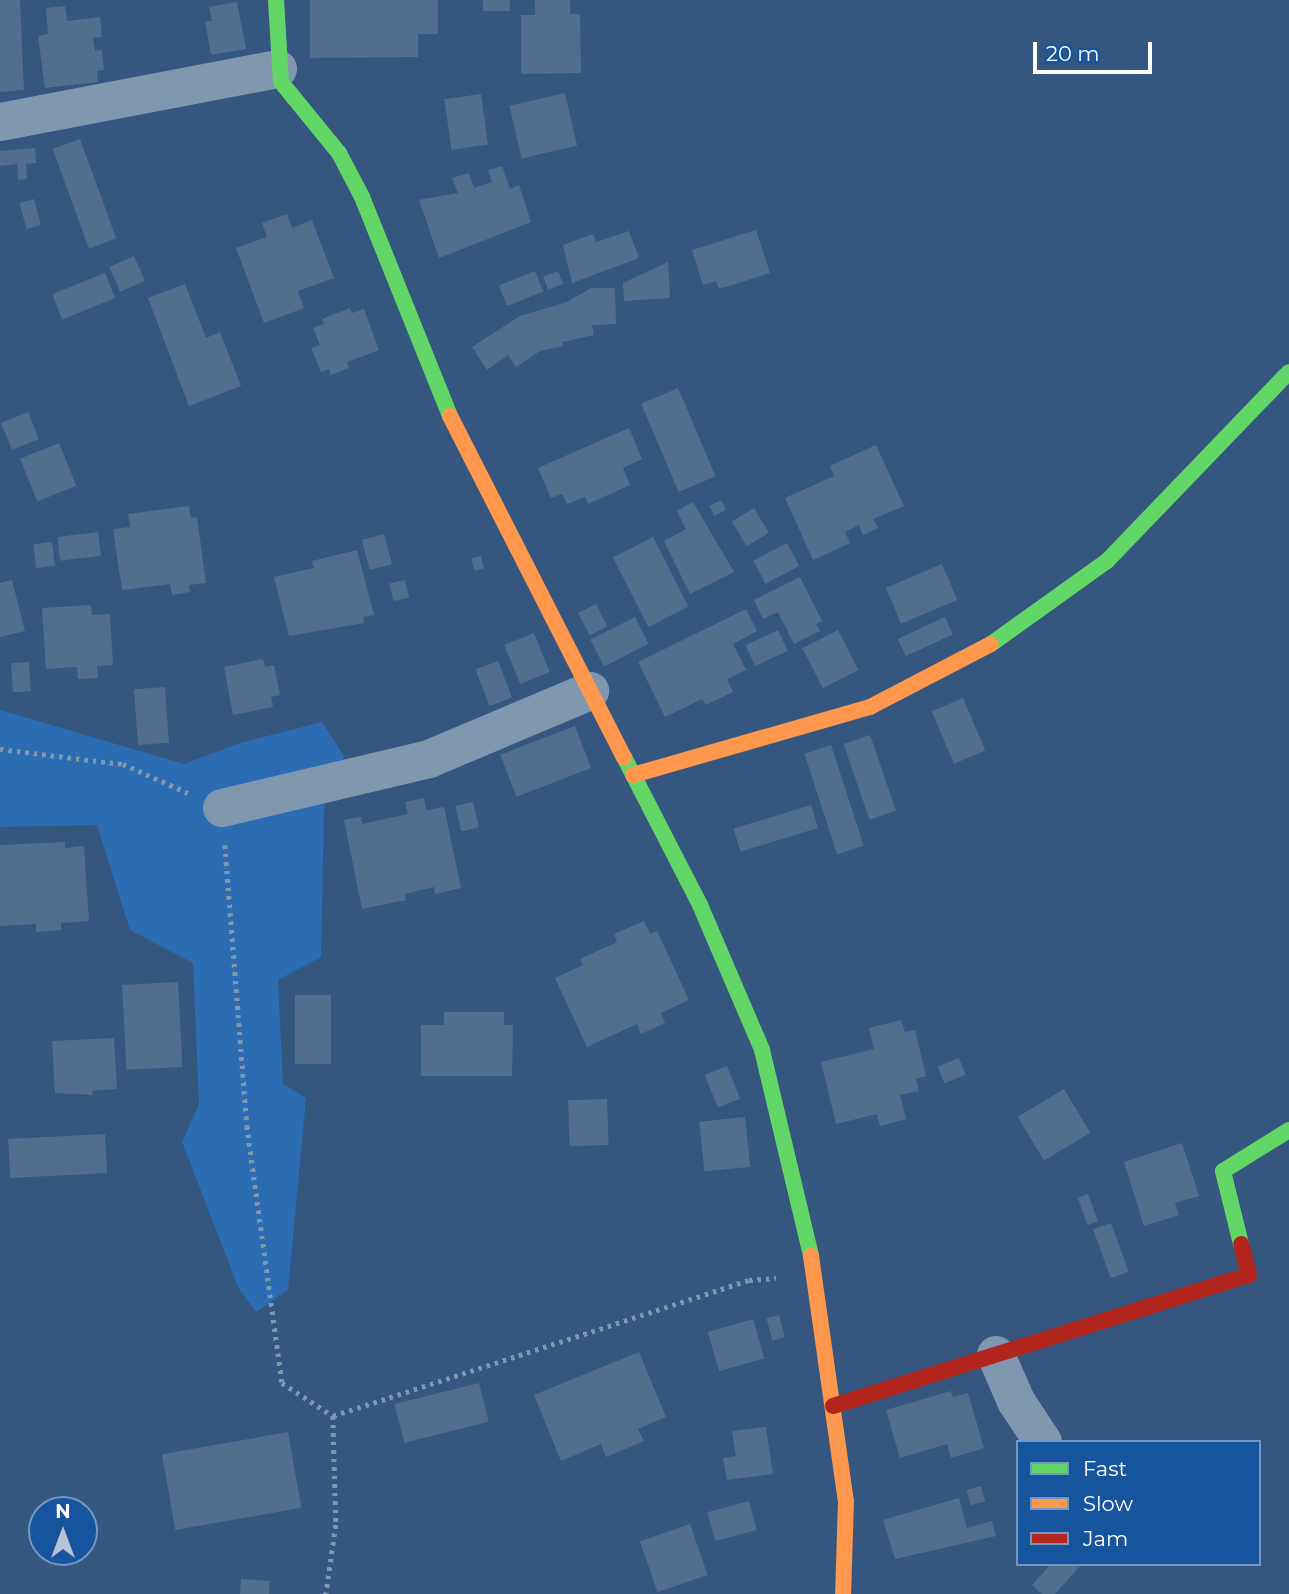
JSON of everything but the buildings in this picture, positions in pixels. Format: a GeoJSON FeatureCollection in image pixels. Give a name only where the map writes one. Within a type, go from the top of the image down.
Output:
{"type":"FeatureCollection","features":[{"type":"Feature","properties":{"kind":"street"},"geometry":{"type":"LineString","coordinates":[[276,0],[278,69],[281,82],[339,153],[362,197],[450,417],[700,905],[762,1050],[815,1274],[846,1502],[843,1594]]}},
{"type":"Feature","properties":{"kind":"street"},"geometry":{"type":"LineString","coordinates":[[0,122],[278,69]]}},
{"type":"Feature","properties":{"kind":"street"},"geometry":{"type":"LineString","coordinates":[[633,775],[870,707],[1010,634],[1107,561],[1289,372]]}},
{"type":"Feature","properties":{"kind":"street"},"geometry":{"type":"LineString","coordinates":[[222,808],[429,759],[590,691]]}},
{"type":"Feature","properties":{"kind":"street"},"geometry":{"type":"LineString","coordinates":[[833,1406],[1249,1275],[1223,1171],[1289,1130]]}},
{"type":"Feature","properties":{"kind":"street"},"geometry":{"type":"LineString","coordinates":[[996,1355],[1016,1401],[1042,1440]]}},
{"type":"Feature","properties":{"kind":"path"},"geometry":{"type":"LineString","coordinates":[[0,748],[123,764],[222,808],[247,1126],[282,1383],[332,1416]]}},
{"type":"Feature","properties":{"kind":"path"},"geometry":{"type":"LineString","coordinates":[[332,1416],[749,1280],[815,1274]]}},
{"type":"Feature","properties":{"kind":"path"},"geometry":{"type":"LineString","coordinates":[[326,1594],[335,1525],[332,1416]]}},
{"type":"Feature","properties":{"kind":"shaded area"},"geometry":{"type":"Polygon","coordinates":[[[0,710],[184,764],[240,743],[322,722],[344,756],[324,807],[321,957],[278,980],[283,1084],[306,1098],[288,1290],[256,1312],[239,1289],[182,1142],[199,1104],[193,963],[130,930],[97,825],[0,827],[0,710]]]}},
{"type":"Feature","properties":{"kind":"traffic: fast"},"geometry":{"type":"LineString","coordinates":[[276,0],[281,82],[339,153],[362,197],[450,416]]}},
{"type":"Feature","properties":{"kind":"traffic: fast"},"geometry":{"type":"LineString","coordinates":[[991,644],[1107,561],[1289,372]]}},
{"type":"Feature","properties":{"kind":"traffic: fast"},"geometry":{"type":"LineString","coordinates":[[624,757],[700,905],[762,1050],[811,1256]]}},
{"type":"Feature","properties":{"kind":"traffic: fast"},"geometry":{"type":"LineString","coordinates":[[1241,1244],[1223,1171],[1289,1130]]}},
{"type":"Feature","properties":{"kind":"traffic: slow"},"geometry":{"type":"LineString","coordinates":[[450,416],[624,757]]}},
{"type":"Feature","properties":{"kind":"traffic: slow"},"geometry":{"type":"LineString","coordinates":[[633,775],[870,707],[991,644]]}},
{"type":"Feature","properties":{"kind":"traffic: slow"},"geometry":{"type":"LineString","coordinates":[[811,1256],[846,1501],[843,1594]]}},
{"type":"Feature","properties":{"kind":"traffic: jam"},"geometry":{"type":"LineString","coordinates":[[833,1406],[1249,1275],[1241,1244]]}}]}
